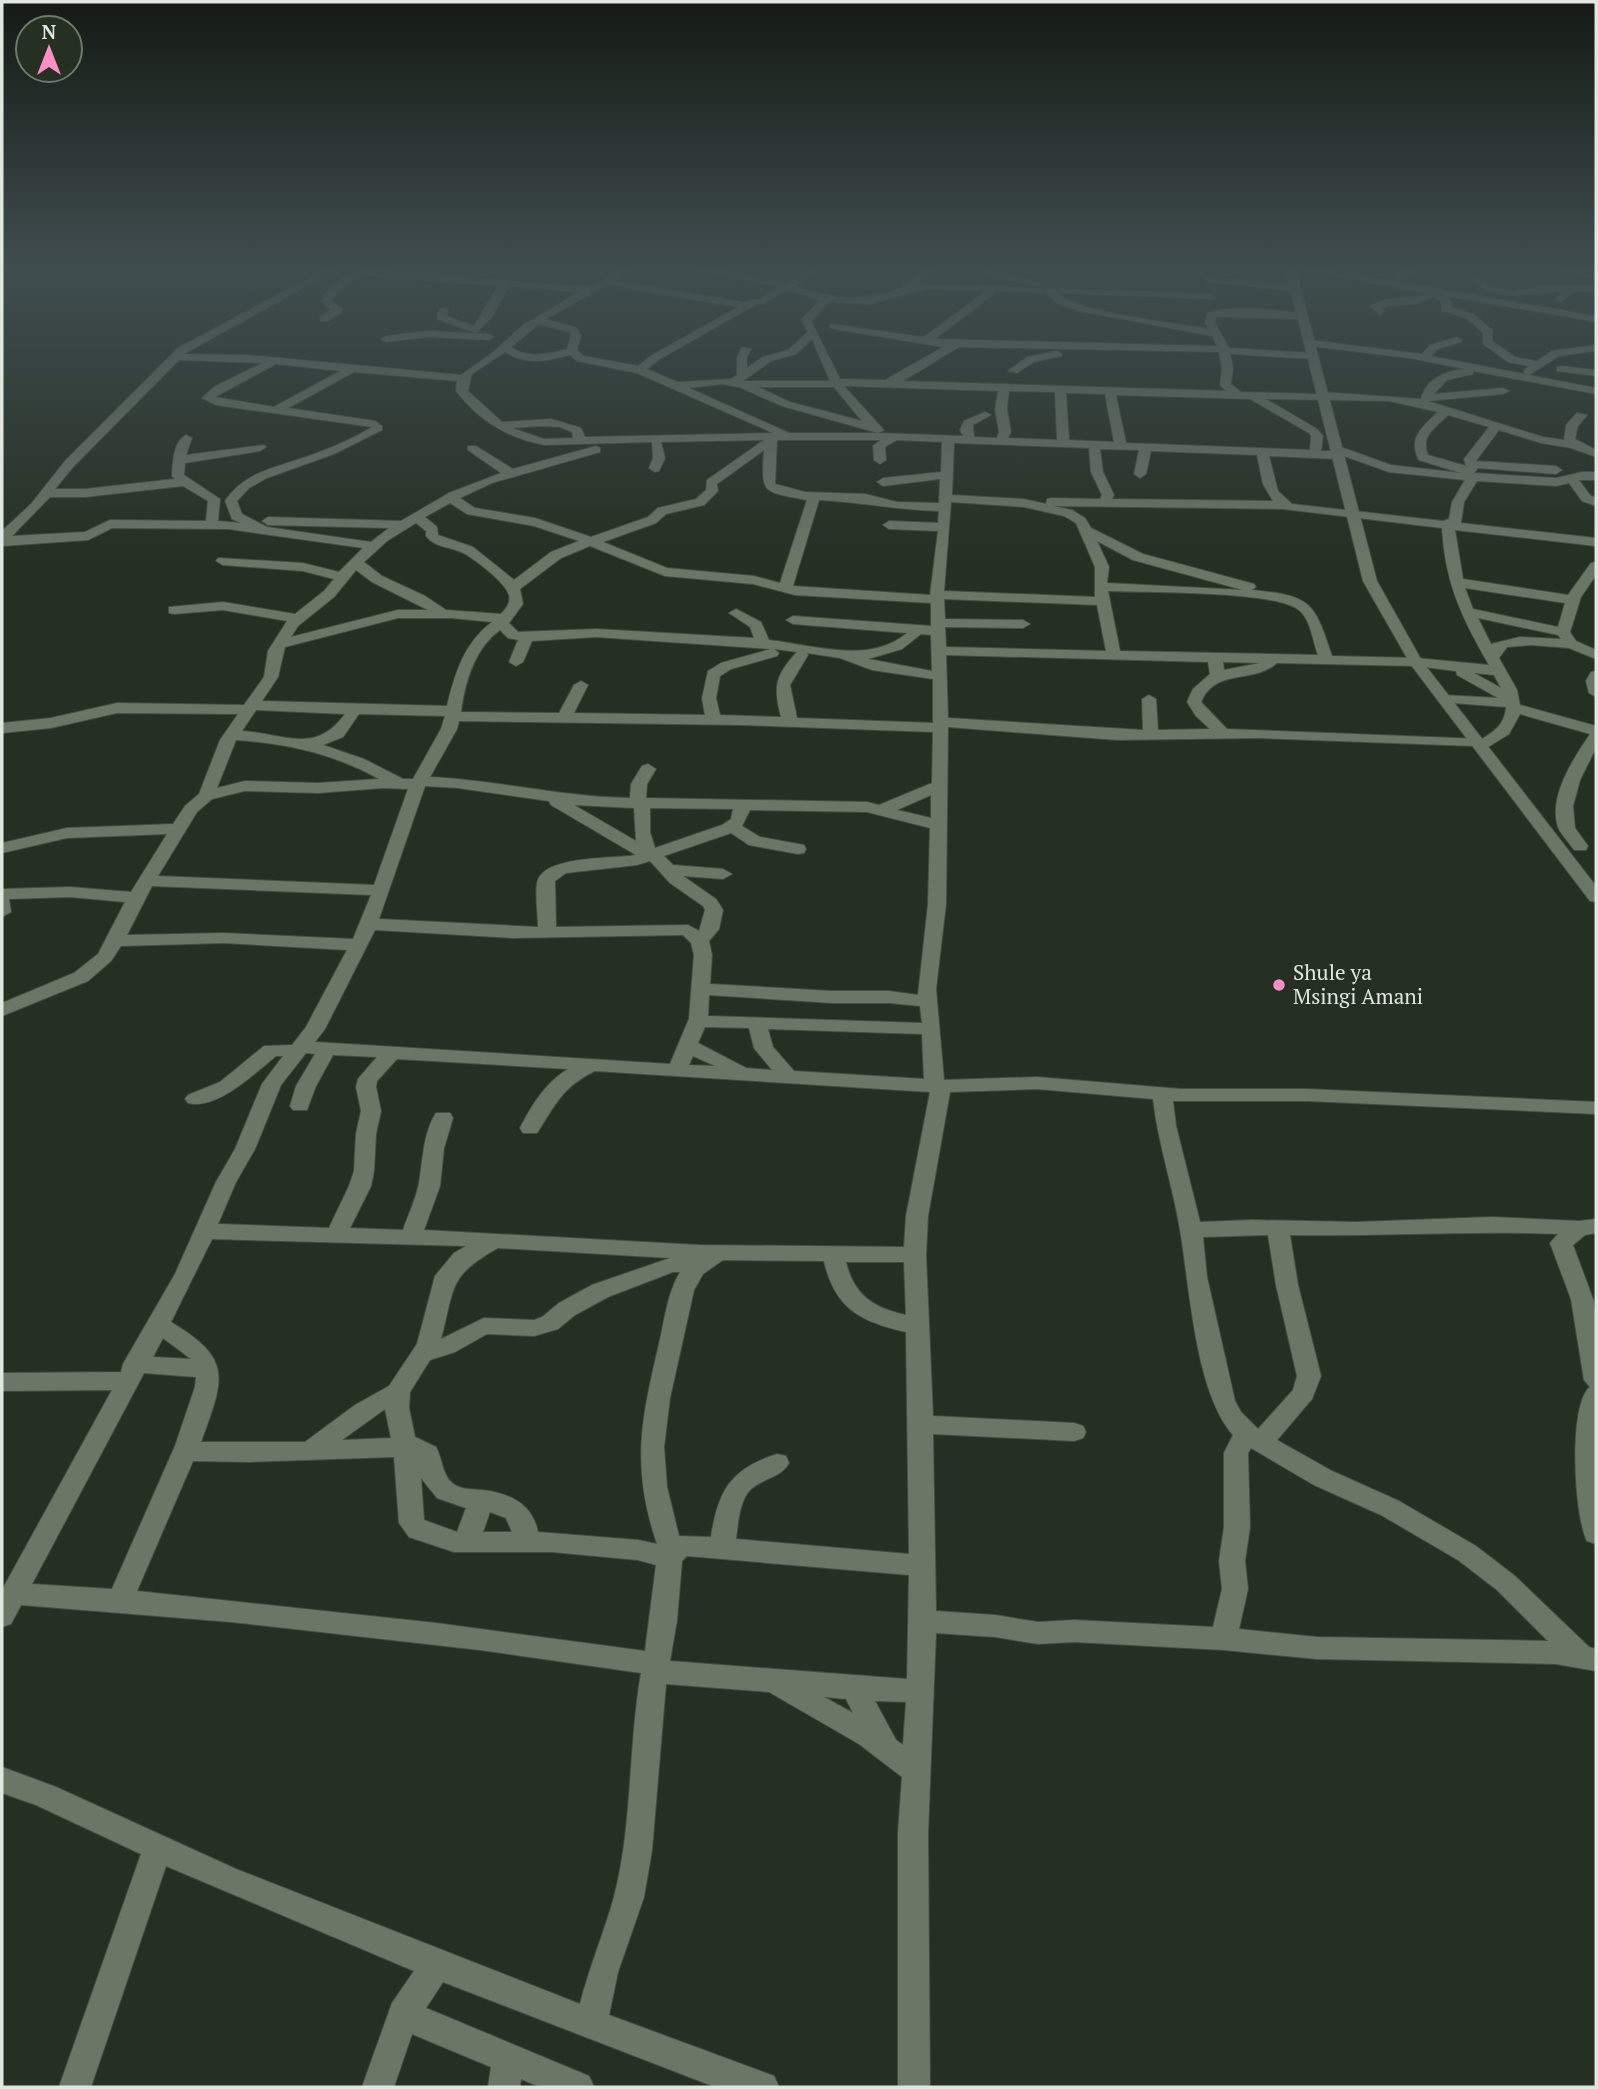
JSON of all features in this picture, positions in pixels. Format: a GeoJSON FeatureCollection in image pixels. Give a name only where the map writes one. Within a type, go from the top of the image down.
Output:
{"type":"FeatureCollection","features":[{"type":"Feature","properties":{"kind":"street"},"geometry":{"type":"LineString","coordinates":[[2,541],[46,494],[69,464],[169,364]]}},
{"type":"Feature","properties":{"kind":"street"},"geometry":{"type":"LineString","coordinates":[[267,364],[208,398],[220,403],[369,422],[378,428],[306,461],[271,470],[242,488],[231,501],[236,516],[255,525],[373,546]]}},
{"type":"Feature","properties":{"kind":"street"},"geometry":{"type":"LineString","coordinates":[[304,364],[464,377],[481,364]]}},
{"type":"Feature","properties":{"kind":"street"},"geometry":{"type":"LineString","coordinates":[[610,364],[640,370],[773,436]]}},
{"type":"Feature","properties":{"kind":"street"},"geometry":{"type":"LineString","coordinates":[[640,370],[647,364]]}},
{"type":"Feature","properties":{"kind":"street"},"geometry":{"type":"LineString","coordinates":[[739,381],[742,364]]}},
{"type":"Feature","properties":{"kind":"street"},"geometry":{"type":"LineString","coordinates":[[739,381],[762,364]]}},
{"type":"Feature","properties":{"kind":"street"},"geometry":{"type":"LineString","coordinates":[[828,364],[839,399],[891,437]]}},
{"type":"Feature","properties":{"kind":"street"},"geometry":{"type":"LineString","coordinates":[[512,588],[556,555],[652,520],[662,512],[699,502],[712,491],[710,483],[773,436],[794,428],[811,411],[861,390],[898,380],[922,364]]}},
{"type":"Feature","properties":{"kind":"street"},"geometry":{"type":"LineString","coordinates":[[1001,441],[1005,432],[1000,405],[1014,364]]}},
{"type":"Feature","properties":{"kind":"street"},"geometry":{"type":"LineString","coordinates":[[1013,371],[1023,364]]}},
{"type":"Feature","properties":{"kind":"street"},"geometry":{"type":"LineString","coordinates":[[1227,364],[1229,374],[1225,385],[1306,426],[1317,436],[1315,454]]}},
{"type":"Feature","properties":{"kind":"street"},"geometry":{"type":"LineString","coordinates":[[1316,364],[1370,581],[1416,662],[1596,897]]}},
{"type":"Feature","properties":{"kind":"street"},"geometry":{"type":"LineString","coordinates":[[1456,364],[1596,391]]}},
{"type":"Feature","properties":{"kind":"street"},"geometry":{"type":"LineString","coordinates":[[1422,400],[1435,383],[1446,375],[1492,372],[1505,364]]}},
{"type":"Feature","properties":{"kind":"street"},"geometry":{"type":"LineString","coordinates":[[1478,420],[1517,377],[1539,364]]}},
{"type":"Feature","properties":{"kind":"street"},"geometry":{"type":"LineString","coordinates":[[1542,364],[1596,373]]}},
{"type":"Feature","properties":{"kind":"street"},"geometry":{"type":"LineString","coordinates":[[1553,384],[1561,369]]}},
{"type":"Feature","properties":{"kind":"street"},"geometry":{"type":"LineString","coordinates":[[278,409],[351,370]]}},
{"type":"Feature","properties":{"kind":"street"},"geometry":{"type":"LineString","coordinates":[[404,374],[416,381],[462,391],[471,403],[532,442],[584,447],[753,436]]}},
{"type":"Feature","properties":{"kind":"street"},"geometry":{"type":"LineString","coordinates":[[462,391],[464,377]]}},
{"type":"Feature","properties":{"kind":"street"},"geometry":{"type":"LineString","coordinates":[[672,386],[722,381],[835,383],[1325,400],[1422,400],[1503,391]]}},
{"type":"Feature","properties":{"kind":"street"},"geometry":{"type":"LineString","coordinates":[[739,381],[786,404],[876,428]]}},
{"type":"Feature","properties":{"kind":"street"},"geometry":{"type":"LineString","coordinates":[[1059,390],[1063,443]]}},
{"type":"Feature","properties":{"kind":"street"},"geometry":{"type":"LineString","coordinates":[[1110,391],[1121,446]]}},
{"type":"Feature","properties":{"kind":"street"},"geometry":{"type":"LineString","coordinates":[[1325,400],[1370,408]]}},
{"type":"Feature","properties":{"kind":"street"},"geometry":{"type":"LineString","coordinates":[[1422,400],[1478,420],[1574,445],[1596,454],[1576,475]]}},
{"type":"Feature","properties":{"kind":"street"},"geometry":{"type":"LineString","coordinates":[[1446,410],[1418,442],[1423,457],[1473,471]]}},
{"type":"Feature","properties":{"kind":"street"},"geometry":{"type":"LineString","coordinates":[[970,440],[966,430],[968,423],[985,415]]}},
{"type":"Feature","properties":{"kind":"street"},"geometry":{"type":"LineString","coordinates":[[1574,445],[1569,439],[1569,431],[1581,415]]}},
{"type":"Feature","properties":{"kind":"street"},"geometry":{"type":"LineString","coordinates":[[1306,426],[1330,423]]}},
{"type":"Feature","properties":{"kind":"street"},"geometry":{"type":"LineString","coordinates":[[502,425],[567,426],[577,430],[584,447]]}},
{"type":"Feature","properties":{"kind":"street"},"geometry":{"type":"LineString","coordinates":[[2,728],[51,723],[117,708],[250,707],[941,725],[1117,735],[1223,733],[1478,744],[1502,734],[1513,720],[1514,704],[1500,671],[1464,606],[1455,582],[1450,545],[1451,524],[1473,471],[1470,459],[1497,425]]}},
{"type":"Feature","properties":{"kind":"street"},"geometry":{"type":"LineString","coordinates":[[794,428],[891,437],[1001,441],[1029,437],[1094,445],[1338,453],[1406,471],[1473,471],[1556,482],[1576,475],[1596,476]]}},
{"type":"Feature","properties":{"kind":"street"},"geometry":{"type":"LineString","coordinates":[[206,796],[231,735],[271,677],[279,644],[299,618],[329,594],[373,546],[411,521],[453,496],[584,447],[773,436]]}},
{"type":"Feature","properties":{"kind":"street"},"geometry":{"type":"LineString","coordinates":[[773,436],[769,485],[814,496],[866,498],[897,506],[945,492]]}},
{"type":"Feature","properties":{"kind":"street"},"geometry":{"type":"LineString","coordinates":[[880,460],[879,446],[891,437]]}},
{"type":"Feature","properties":{"kind":"street"},"geometry":{"type":"LineString","coordinates":[[186,438],[179,460],[178,476],[216,502],[211,519],[213,524]]}},
{"type":"Feature","properties":{"kind":"street"},"geometry":{"type":"LineString","coordinates":[[914,2087],[913,1839],[923,1621],[921,1424],[915,1255],[937,1086],[927,989],[937,904],[941,725],[937,597],[944,527],[948,439]]}},
{"type":"Feature","properties":{"kind":"street"},"geometry":{"type":"LineString","coordinates":[[532,442],[540,464]]}},
{"type":"Feature","properties":{"kind":"street"},"geometry":{"type":"LineString","coordinates":[[1555,442],[1552,445],[1552,460],[1576,475],[1586,498],[1596,502]]}},
{"type":"Feature","properties":{"kind":"street"},"geometry":{"type":"LineString","coordinates":[[655,468],[659,458],[657,444]]}},
{"type":"Feature","properties":{"kind":"street"},"geometry":{"type":"LineString","coordinates":[[1085,528],[1108,495],[1097,471],[1094,445]]}},
{"type":"Feature","properties":{"kind":"street"},"geometry":{"type":"LineString","coordinates":[[179,460],[260,447]]}},
{"type":"Feature","properties":{"kind":"street"},"geometry":{"type":"LineString","coordinates":[[1140,474],[1146,447]]}},
{"type":"Feature","properties":{"kind":"street"},"geometry":{"type":"LineString","coordinates":[[472,448],[510,473]]}},
{"type":"Feature","properties":{"kind":"street"},"geometry":{"type":"LineString","coordinates":[[1262,452],[1271,494],[1283,505]]}},
{"type":"Feature","properties":{"kind":"street"},"geometry":{"type":"LineString","coordinates":[[883,482],[908,481],[945,492],[1029,504],[1068,513],[1085,528],[1132,554],[1222,586],[1302,604],[1309,611],[1326,659]]}},
{"type":"Feature","properties":{"kind":"street"},"geometry":{"type":"LineString","coordinates":[[46,494],[85,493],[184,482]]}},
{"type":"Feature","properties":{"kind":"street"},"geometry":{"type":"LineString","coordinates":[[453,496],[456,503],[481,514],[535,522],[592,541],[665,572],[754,580],[787,589],[937,597],[1101,594],[1222,586]]}},
{"type":"Feature","properties":{"kind":"street"},"geometry":{"type":"LineString","coordinates":[[805,652],[793,636],[787,589],[814,496]]}},
{"type":"Feature","properties":{"kind":"street"},"geometry":{"type":"LineString","coordinates":[[1029,504],[1102,502],[1263,507],[1283,505],[1306,511],[1451,524],[1596,542]]}},
{"type":"Feature","properties":{"kind":"street"},"geometry":{"type":"LineString","coordinates":[[2,541],[88,536],[110,524],[255,525],[306,520],[411,521],[432,530],[432,536],[437,541],[467,550],[495,570],[516,594],[516,604],[503,621],[484,635],[463,668],[449,729],[416,778],[381,890],[359,945],[314,1029],[272,1084],[245,1149],[186,1273],[130,1372],[7,1605],[120,1601],[520,1642],[656,1667],[774,1681],[920,1691]]}},
{"type":"Feature","properties":{"kind":"street"},"geometry":{"type":"LineString","coordinates":[[889,525],[944,527]]}},
{"type":"Feature","properties":{"kind":"street"},"geometry":{"type":"LineString","coordinates":[[1085,528],[1101,564],[1101,594],[1114,654]]}},
{"type":"Feature","properties":{"kind":"street"},"geometry":{"type":"LineString","coordinates":[[1450,545],[1464,542],[1486,528]]}},
{"type":"Feature","properties":{"kind":"street"},"geometry":{"type":"LineString","coordinates":[[1101,564],[1132,554]]}},
{"type":"Feature","properties":{"kind":"street"},"geometry":{"type":"LineString","coordinates":[[223,561],[303,567],[382,584]]}},
{"type":"Feature","properties":{"kind":"street"},"geometry":{"type":"LineString","coordinates":[[356,562],[369,577],[425,601],[442,614]]}},
{"type":"Feature","properties":{"kind":"street"},"geometry":{"type":"LineString","coordinates":[[1567,638],[1573,600],[1596,566]]}},
{"type":"Feature","properties":{"kind":"street"},"geometry":{"type":"LineString","coordinates":[[1455,582],[1573,600]]}},
{"type":"Feature","properties":{"kind":"street"},"geometry":{"type":"LineString","coordinates":[[1464,606],[1496,590]]}},
{"type":"Feature","properties":{"kind":"street"},"geometry":{"type":"LineString","coordinates":[[832,622],[832,615],[848,605],[859,593]]}},
{"type":"Feature","properties":{"kind":"street"},"geometry":{"type":"LineString","coordinates":[[174,610],[223,606],[299,618],[362,622]]}},
{"type":"Feature","properties":{"kind":"street"},"geometry":{"type":"LineString","coordinates":[[1464,606],[1487,617],[1496,626],[1528,635],[1567,638],[1596,655]]}},
{"type":"Feature","properties":{"kind":"street"},"geometry":{"type":"LineString","coordinates":[[736,613],[755,625],[768,648]]}},
{"type":"Feature","properties":{"kind":"street"},"geometry":{"type":"LineString","coordinates":[[279,644],[398,614],[442,614],[503,621],[513,635],[527,637],[596,633],[732,642],[805,652],[834,653],[872,666],[939,676]]}},
{"type":"Feature","properties":{"kind":"street"},"geometry":{"type":"LineString","coordinates":[[793,620],[918,629],[938,638],[1114,654],[1416,662],[1500,671]]}},
{"type":"Feature","properties":{"kind":"street"},"geometry":{"type":"LineString","coordinates":[[898,646],[1023,624]]}},
{"type":"Feature","properties":{"kind":"street"},"geometry":{"type":"LineString","coordinates":[[851,657],[883,652],[898,646],[911,639],[918,629]]}},
{"type":"Feature","properties":{"kind":"street"},"geometry":{"type":"LineString","coordinates":[[1491,656],[1497,654],[1495,648],[1500,644],[1520,641],[1528,635]]}},
{"type":"Feature","properties":{"kind":"street"},"geometry":{"type":"LineString","coordinates":[[516,662],[527,637]]}},
{"type":"Feature","properties":{"kind":"street"},"geometry":{"type":"LineString","coordinates":[[713,720],[709,698],[713,674],[768,648]]}},
{"type":"Feature","properties":{"kind":"street"},"geometry":{"type":"LineString","coordinates":[[790,721],[781,683],[784,675],[805,652]]}},
{"type":"Feature","properties":{"kind":"street"},"geometry":{"type":"LineString","coordinates":[[1215,657],[1216,676]]}},
{"type":"Feature","properties":{"kind":"street"},"geometry":{"type":"LineString","coordinates":[[1223,733],[1201,713],[1194,702],[1198,692],[1216,676],[1262,668],[1269,665],[1274,657]]}},
{"type":"Feature","properties":{"kind":"street"},"geometry":{"type":"LineString","coordinates":[[1449,665],[1514,704],[1596,734],[1571,781],[1565,818],[1568,830],[1588,846]]}},
{"type":"Feature","properties":{"kind":"street"},"geometry":{"type":"LineString","coordinates":[[1596,675],[1592,681],[1596,693]]}},
{"type":"Feature","properties":{"kind":"street"},"geometry":{"type":"LineString","coordinates":[[565,717],[570,702],[581,685]]}},
{"type":"Feature","properties":{"kind":"street"},"geometry":{"type":"LineString","coordinates":[[1149,699],[1151,734]]}},
{"type":"Feature","properties":{"kind":"street"},"geometry":{"type":"LineString","coordinates":[[1444,699],[1514,704]]}},
{"type":"Feature","properties":{"kind":"street"},"geometry":{"type":"LineString","coordinates":[[307,746],[338,734],[355,710]]}},
{"type":"Feature","properties":{"kind":"street"},"geometry":{"type":"LineString","coordinates":[[231,735],[270,737],[416,778],[553,799],[639,804],[830,805],[882,810],[938,825]]}},
{"type":"Feature","properties":{"kind":"street"},"geometry":{"type":"LineString","coordinates":[[648,769],[639,784],[639,804],[642,832],[651,855]]}},
{"type":"Feature","properties":{"kind":"street"},"geometry":{"type":"LineString","coordinates":[[2,1010],[81,977],[104,957],[191,809],[206,796],[245,786],[318,788],[416,778]]}},
{"type":"Feature","properties":{"kind":"street"},"geometry":{"type":"LineString","coordinates":[[882,810],[940,785]]}},
{"type":"Feature","properties":{"kind":"street"},"geometry":{"type":"LineString","coordinates":[[553,799],[651,855],[686,888],[710,904],[714,910],[710,929],[701,941]]}},
{"type":"Feature","properties":{"kind":"street"},"geometry":{"type":"LineString","coordinates":[[547,933],[546,881],[551,873],[562,868],[611,865],[651,855],[732,827],[741,817],[742,805]]}},
{"type":"Feature","properties":{"kind":"street"},"geometry":{"type":"LineString","coordinates":[[732,827],[755,841],[799,849]]}},
{"type":"Feature","properties":{"kind":"street"},"geometry":{"type":"LineString","coordinates":[[2,848],[24,840],[91,830],[179,829]]}},
{"type":"Feature","properties":{"kind":"street"},"geometry":{"type":"LineString","coordinates":[[1557,844],[1588,846]]}},
{"type":"Feature","properties":{"kind":"street"},"geometry":{"type":"LineString","coordinates":[[668,870],[723,874]]}},
{"type":"Feature","properties":{"kind":"street"},"geometry":{"type":"LineString","coordinates":[[148,881],[381,890]]}},
{"type":"Feature","properties":{"kind":"street"},"geometry":{"type":"LineString","coordinates":[[2,894],[92,892],[137,898]]}},
{"type":"Feature","properties":{"kind":"street"},"geometry":{"type":"LineString","coordinates":[[2,901],[2,912]]}},
{"type":"Feature","properties":{"kind":"street"},"geometry":{"type":"LineString","coordinates":[[369,924],[547,933],[688,930],[701,941],[703,955],[697,1021],[678,1069]]}},
{"type":"Feature","properties":{"kind":"street"},"geometry":{"type":"LineString","coordinates":[[114,941],[237,938],[359,945]]}},
{"type":"Feature","properties":{"kind":"street"},"geometry":{"type":"LineString","coordinates":[[700,989],[832,997],[889,997],[929,1002]]}},
{"type":"Feature","properties":{"kind":"street"},"geometry":{"type":"LineString","coordinates":[[697,1021],[932,1029]]}},
{"type":"Feature","properties":{"kind":"street"},"geometry":{"type":"LineString","coordinates":[[757,1024],[764,1048],[787,1076]]}},
{"type":"Feature","properties":{"kind":"street"},"geometry":{"type":"LineString","coordinates":[[687,1045],[742,1073]]}},
{"type":"Feature","properties":{"kind":"street"},"geometry":{"type":"LineString","coordinates":[[300,1106],[306,1086],[327,1049]]}},
{"type":"Feature","properties":{"kind":"street"},"geometry":{"type":"LineString","coordinates":[[195,1099],[227,1086],[271,1050],[327,1049],[937,1086],[1037,1083],[1162,1093],[1307,1095],[1596,1108]]}},
{"type":"Feature","properties":{"kind":"street"},"geometry":{"type":"LineString","coordinates":[[337,1233],[360,1186],[364,1171],[366,1133],[371,1111],[366,1087],[368,1079],[392,1053]]}},
{"type":"Feature","properties":{"kind":"street"},"geometry":{"type":"LineString","coordinates":[[530,1128],[540,1106],[556,1086],[572,1074],[594,1064]]}},
{"type":"Feature","properties":{"kind":"street"},"geometry":{"type":"LineString","coordinates":[[1162,1093],[1166,1126],[1191,1230],[1196,1277],[1223,1401],[1232,1418],[1253,1438],[1323,1478],[1390,1508],[1467,1553],[1506,1583],[1589,1659]]}},
{"type":"Feature","properties":{"kind":"street"},"geometry":{"type":"LineString","coordinates":[[420,1238],[434,1148],[443,1118]]}},
{"type":"Feature","properties":{"kind":"street"},"geometry":{"type":"LineString","coordinates":[[1191,1230],[1356,1229],[1492,1224],[1587,1227]]}},
{"type":"Feature","properties":{"kind":"street"},"geometry":{"type":"LineString","coordinates":[[1587,1227],[1561,1243],[1582,1299],[1596,1380]]}},
{"type":"Feature","properties":{"kind":"street"},"geometry":{"type":"LineString","coordinates":[[1224,1639],[1235,1589],[1233,1561],[1237,1527],[1236,1453],[1253,1438],[1276,1427],[1304,1393],[1309,1376],[1287,1285],[1278,1228]]}},
{"type":"Feature","properties":{"kind":"street"},"geometry":{"type":"LineString","coordinates":[[204,1231],[337,1233],[494,1240],[708,1258],[833,1254],[915,1255]]}},
{"type":"Feature","properties":{"kind":"street"},"geometry":{"type":"LineString","coordinates":[[420,1238],[453,1266]]}},
{"type":"Feature","properties":{"kind":"street"},"geometry":{"type":"LineString","coordinates":[[494,1240],[453,1266],[440,1293],[434,1329],[398,1392],[397,1408],[404,1445],[412,1523],[418,1530],[432,1536],[466,1542],[527,1542],[671,1555],[684,1545],[922,1566]]}},
{"type":"Feature","properties":{"kind":"street"},"geometry":{"type":"LineString","coordinates":[[833,1254],[843,1290],[853,1303],[866,1312],[917,1326]]}},
{"type":"Feature","properties":{"kind":"street"},"geometry":{"type":"LineString","coordinates":[[422,1354],[447,1346],[484,1326],[534,1328],[550,1323],[567,1310],[611,1286],[671,1265],[708,1258]]}},
{"type":"Feature","properties":{"kind":"street"},"geometry":{"type":"LineString","coordinates":[[591,2024],[603,1972],[629,1897],[664,1620],[671,1555],[655,1504],[652,1462],[662,1379],[678,1298],[708,1258]]}},
{"type":"Feature","properties":{"kind":"street"},"geometry":{"type":"LineString","coordinates":[[120,1601],[208,1392],[207,1369],[201,1356],[157,1324]]}},
{"type":"Feature","properties":{"kind":"street"},"geometry":{"type":"LineString","coordinates":[[2,1382],[207,1369]]}},
{"type":"Feature","properties":{"kind":"street"},"geometry":{"type":"LineString","coordinates":[[310,1451],[342,1424],[398,1392]]}},
{"type":"Feature","properties":{"kind":"street"},"geometry":{"type":"LineString","coordinates":[[1596,1394],[1588,1437],[1587,1466],[1596,1534]]}},
{"type":"Feature","properties":{"kind":"street"},"geometry":{"type":"LineString","coordinates":[[921,1424],[1074,1432]]}},
{"type":"Feature","properties":{"kind":"street"},"geometry":{"type":"LineString","coordinates":[[185,1451],[250,1453],[404,1445],[427,1454],[435,1480],[441,1487],[467,1498],[518,1512],[526,1525],[527,1542]]}},
{"type":"Feature","properties":{"kind":"street"},"geometry":{"type":"LineString","coordinates":[[722,1549],[727,1515],[739,1485],[777,1463]]}},
{"type":"Feature","properties":{"kind":"street"},"geometry":{"type":"LineString","coordinates":[[466,1542],[482,1500]]}},
{"type":"Feature","properties":{"kind":"street"},"geometry":{"type":"LineString","coordinates":[[923,1621],[995,1626],[1038,1633],[1074,1631],[1224,1639],[1317,1648],[1556,1653],[1589,1659]]}},
{"type":"Feature","properties":{"kind":"street"},"geometry":{"type":"LineString","coordinates":[[774,1681],[788,1692],[832,1713],[885,1746],[916,1771]]}},
{"type":"Feature","properties":{"kind":"street"},"geometry":{"type":"LineString","coordinates":[[854,1688],[885,1746]]}},
{"type":"Feature","properties":{"kind":"street"},"geometry":{"type":"LineString","coordinates":[[2,1780],[46,1796],[225,1879],[437,1965],[763,2087]]}},
{"type":"Feature","properties":{"kind":"street"},"geometry":{"type":"LineString","coordinates":[[75,2087],[158,1848]]}},
{"type":"Feature","properties":{"kind":"street"},"geometry":{"type":"LineString","coordinates":[[378,2087],[403,2014],[437,1965]]}},
{"type":"Feature","properties":{"kind":"street"},"geometry":{"type":"LineString","coordinates":[[403,2014],[506,2073],[578,2087]]}},
{"type":"Feature","properties":{"kind":"place","name":"Shule ya Msingi Amani"},"geometry":{"type":"Point","coordinates":[1279,985]}}]}
